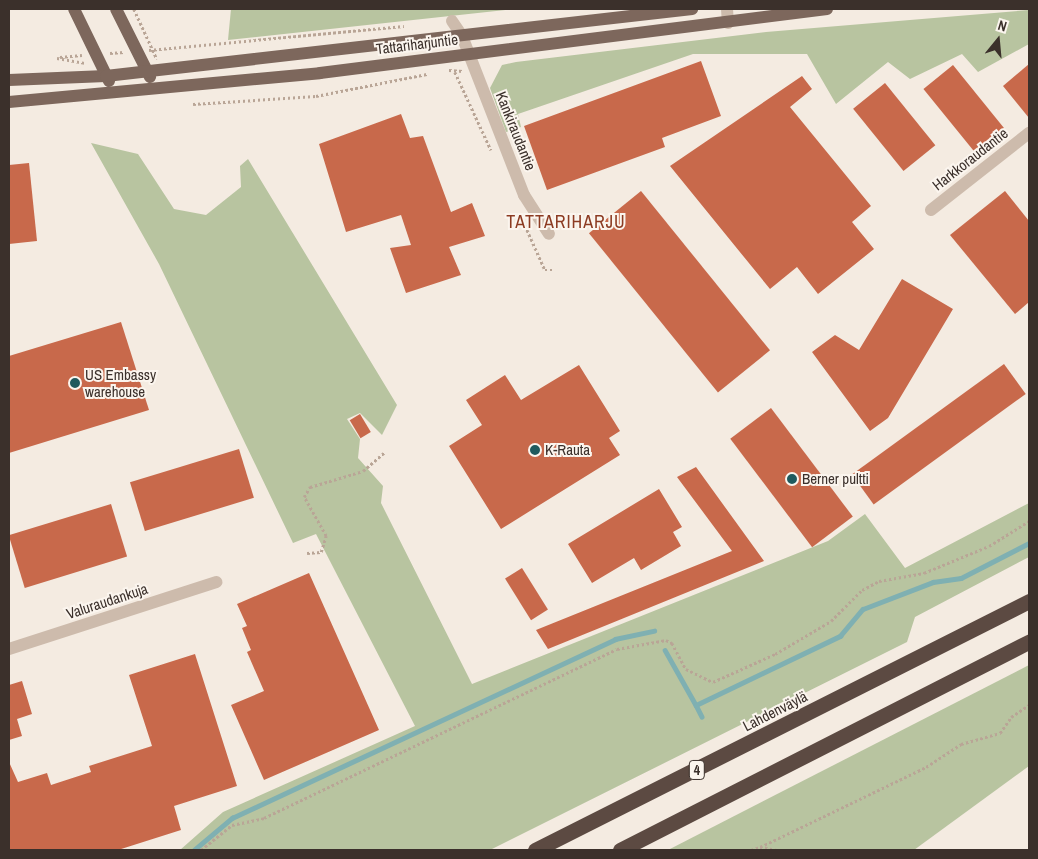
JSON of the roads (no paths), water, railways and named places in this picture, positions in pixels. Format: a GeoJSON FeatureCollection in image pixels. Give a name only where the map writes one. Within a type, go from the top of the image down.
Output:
{"type":"FeatureCollection","features":[{"type":"Feature","properties":{"kind":"highway","name":"Lahdenväylä"},"geometry":{"type":"LineString","coordinates":[[535,850],[916,660],[1029,601]]}},
{"type":"Feature","properties":{"kind":"highway"},"geometry":{"type":"LineString","coordinates":[[620,850],[934,692],[1029,642]]}},
{"type":"Feature","properties":{"kind":"main road"},"geometry":{"type":"LineString","coordinates":[[74,9],[114,93]]}},
{"type":"Feature","properties":{"kind":"main road"},"geometry":{"type":"LineString","coordinates":[[116,9],[156,88]]}},
{"type":"Feature","properties":{"kind":"main road","name":"Tattariharjuntie"},"geometry":{"type":"LineString","coordinates":[[9,80],[106,76],[692,9]]}},
{"type":"Feature","properties":{"kind":"main road","name":"Tattariharjuntie"},"geometry":{"type":"LineString","coordinates":[[9,102],[114,93],[468,54],[728,23],[827,9]]}},
{"type":"Feature","properties":{"kind":"street"},"geometry":{"type":"LineString","coordinates":[[727,9],[728,23]]}},
{"type":"Feature","properties":{"kind":"street","name":"Kankiraudantie"},"geometry":{"type":"LineString","coordinates":[[452,22],[462,36],[524,195],[549,234]]}},
{"type":"Feature","properties":{"kind":"street","name":"Harkkoraudantie"},"geometry":{"type":"LineString","coordinates":[[931,210],[1029,133]]}},
{"type":"Feature","properties":{"kind":"street","name":"Valuraudankuja"},"geometry":{"type":"LineString","coordinates":[[9,649],[216,582]]}},
{"type":"Feature","properties":{"kind":"waterway"},"geometry":{"type":"LineString","coordinates":[[665,650],[696,705],[840,636],[863,609],[933,582],[961,578],[1029,543]]}},
{"type":"Feature","properties":{"kind":"waterway"},"geometry":{"type":"LineString","coordinates":[[194,850],[232,818],[615,639],[654,631]]}},
{"type":"Feature","properties":{"kind":"waterway"},"geometry":{"type":"LineString","coordinates":[[696,705],[702,717]]}},
{"type":"Feature","properties":{"kind":"place","name":"US Embassy warehouse"},"geometry":{"type":"Point","coordinates":[75,383]}},
{"type":"Feature","properties":{"kind":"place","name":"K-Rauta"},"geometry":{"type":"Point","coordinates":[535,450]}},
{"type":"Feature","properties":{"kind":"place","name":"Berner pultti"},"geometry":{"type":"Point","coordinates":[792,479]}},
{"type":"Feature","properties":{"kind":"district","name":"TATTARIHARJU"},"geometry":{"type":"Point","coordinates":[566,222]}}]}
